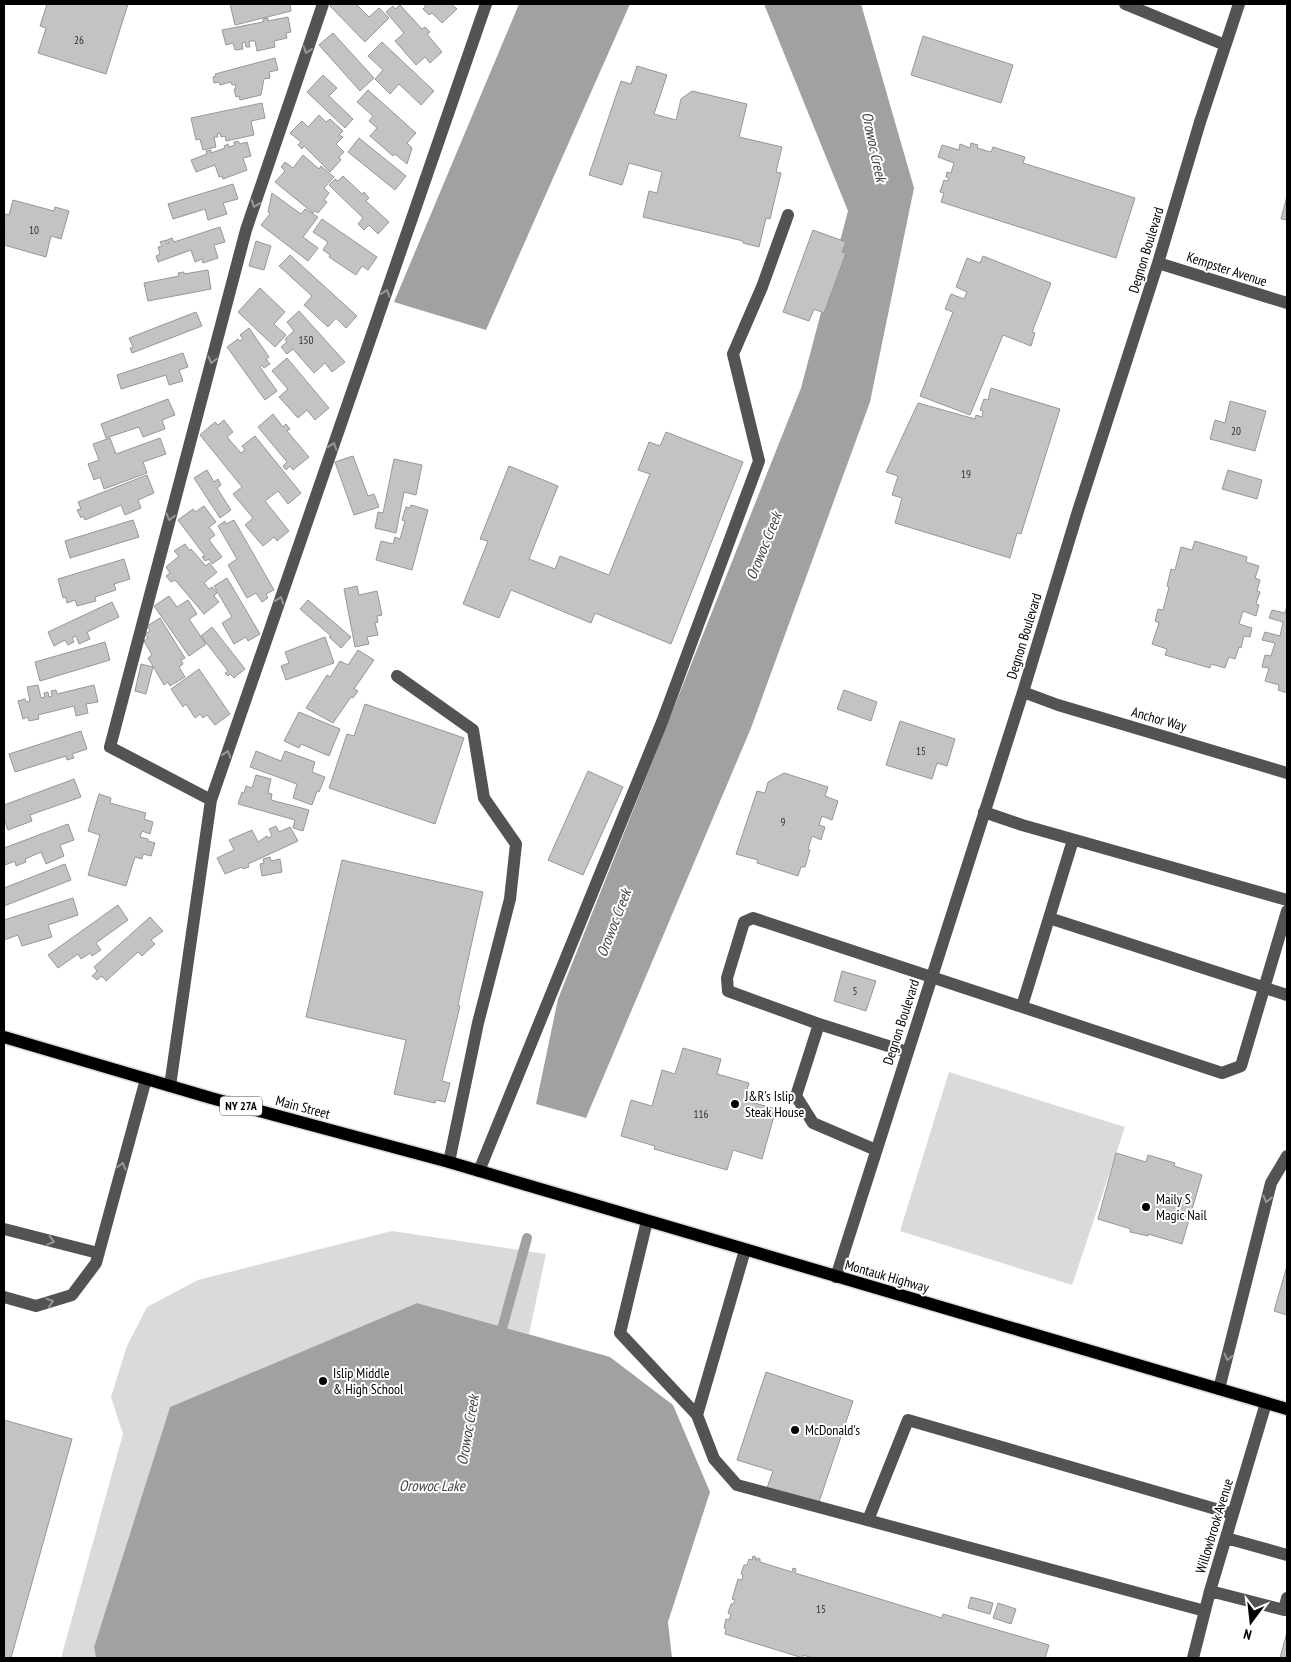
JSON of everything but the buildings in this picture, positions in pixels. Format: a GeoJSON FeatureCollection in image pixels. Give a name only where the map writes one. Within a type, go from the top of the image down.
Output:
{"type":"FeatureCollection","features":[{"type":"Feature","properties":{"kind":"main road","name":"Main Street"},"geometry":{"type":"LineString","coordinates":[[4,1037],[170,1086],[479,1171]]}},
{"type":"Feature","properties":{"kind":"main road","name":"Montauk Highway"},"geometry":{"type":"LineString","coordinates":[[479,1171],[1287,1409]]}},
{"type":"Feature","properties":{"kind":"street"},"geometry":{"type":"LineString","coordinates":[[211,800],[110,747],[246,230],[323,4]]}},
{"type":"Feature","properties":{"kind":"street"},"geometry":{"type":"LineString","coordinates":[[170,1086],[211,800],[486,4]]}},
{"type":"Feature","properties":{"kind":"street"},"geometry":{"type":"LineString","coordinates":[[1125,4],[1226,45]]}},
{"type":"Feature","properties":{"kind":"street","name":"Degnon Boulevard"},"geometry":{"type":"LineString","coordinates":[[836,1277],[1023,692],[1200,122],[1239,4]]}},
{"type":"Feature","properties":{"kind":"street"},"geometry":{"type":"LineString","coordinates":[[479,1171],[662,722],[759,461],[733,354],[762,287],[788,215]]}},
{"type":"Feature","properties":{"kind":"street","name":"Kempster Avenue"},"geometry":{"type":"LineString","coordinates":[[1158,262],[1287,304]]}},
{"type":"Feature","properties":{"kind":"street"},"geometry":{"type":"LineString","coordinates":[[397,676],[473,730],[484,798],[516,844],[510,899],[478,1023],[449,1162]]}},
{"type":"Feature","properties":{"kind":"street","name":"Anchor Way"},"geometry":{"type":"LineString","coordinates":[[1023,692],[1058,705],[1287,773]]}},
{"type":"Feature","properties":{"kind":"street"},"geometry":{"type":"LineString","coordinates":[[984,812],[1073,840],[1287,900]]}},
{"type":"Feature","properties":{"kind":"street"},"geometry":{"type":"LineString","coordinates":[[1022,1006],[1073,840]]}},
{"type":"Feature","properties":{"kind":"street"},"geometry":{"type":"LineString","coordinates":[[907,1052],[818,1024],[728,991],[727,978],[744,922],[754,918],[1222,1073],[1241,1066],[1287,911]]}},
{"type":"Feature","properties":{"kind":"street"},"geometry":{"type":"LineString","coordinates":[[1049,918],[1287,995]]}},
{"type":"Feature","properties":{"kind":"street"},"geometry":{"type":"LineString","coordinates":[[818,1024],[796,1096],[814,1123],[876,1150]]}},
{"type":"Feature","properties":{"kind":"street"},"geometry":{"type":"LineString","coordinates":[[4,1297],[36,1306],[72,1295],[96,1263],[146,1079]]}},
{"type":"Feature","properties":{"kind":"street"},"geometry":{"type":"LineString","coordinates":[[1219,1389],[1271,1183],[1287,1156]]}},
{"type":"Feature","properties":{"kind":"street"},"geometry":{"type":"LineString","coordinates":[[647,1221],[620,1332],[697,1416],[714,1459],[737,1485],[1205,1611]]}},
{"type":"Feature","properties":{"kind":"street"},"geometry":{"type":"LineString","coordinates":[[4,1229],[98,1253]]}},
{"type":"Feature","properties":{"kind":"street"},"geometry":{"type":"LineString","coordinates":[[697,1416],[745,1250]]}},
{"type":"Feature","properties":{"kind":"street","name":"Willowbrook Avenue"},"geometry":{"type":"LineString","coordinates":[[1193,1658],[1210,1591],[1266,1403]]}},
{"type":"Feature","properties":{"kind":"street"},"geometry":{"type":"LineString","coordinates":[[868,1520],[908,1420],[1233,1514]]}},
{"type":"Feature","properties":{"kind":"street"},"geometry":{"type":"LineString","coordinates":[[1226,1538],[1287,1555]]}},
{"type":"Feature","properties":{"kind":"street"},"geometry":{"type":"LineString","coordinates":[[1210,1591],[1284,1610],[1287,1598]]}},
{"type":"Feature","properties":{"kind":"shaded area"},"geometry":{"type":"Polygon","coordinates":[[[949,1072],[1125,1127],[1072,1285],[900,1231],[949,1072]]]}},
{"type":"Feature","properties":{"kind":"shaded area"},"geometry":{"type":"Polygon","coordinates":[[[392,1231],[546,1254],[529,1334],[417,1303],[170,1407],[94,1647],[96,1658],[61,1658],[123,1434],[111,1397],[127,1346],[147,1307],[198,1280],[392,1231]]]}},
{"type":"Feature","properties":{"kind":"water"},"geometry":{"type":"Polygon","coordinates":[[[519,4],[630,4],[486,330],[394,302],[519,4]]]}},
{"type":"Feature","properties":{"kind":"water"},"geometry":{"type":"Polygon","coordinates":[[[764,4],[861,4],[914,188],[870,402],[751,728],[586,1118],[536,1104],[558,999],[801,388],[848,211],[764,4]]]}},
{"type":"Feature","properties":{"kind":"water","name":"Orowoc Lake"},"geometry":{"type":"Polygon","coordinates":[[[417,1303],[610,1357],[673,1405],[710,1492],[668,1622],[672,1658],[96,1658],[94,1647],[170,1407],[417,1303]]]}},
{"type":"Feature","properties":{"kind":"waterway","name":"Orowoc Creek"},"geometry":{"type":"LineString","coordinates":[[499,1340],[527,1238]]}},
{"type":"Feature","properties":{"kind":"place","name":"J&R's Islip Steak House"},"geometry":{"type":"Point","coordinates":[735,1104]}},
{"type":"Feature","properties":{"kind":"place","name":"Maily S Magic Nail"},"geometry":{"type":"Point","coordinates":[1146,1207]}},
{"type":"Feature","properties":{"kind":"place","name":"Islip Middle & High School"},"geometry":{"type":"Point","coordinates":[323,1381]}},
{"type":"Feature","properties":{"kind":"place","name":"McDonald's"},"geometry":{"type":"Point","coordinates":[795,1430]}}]}
